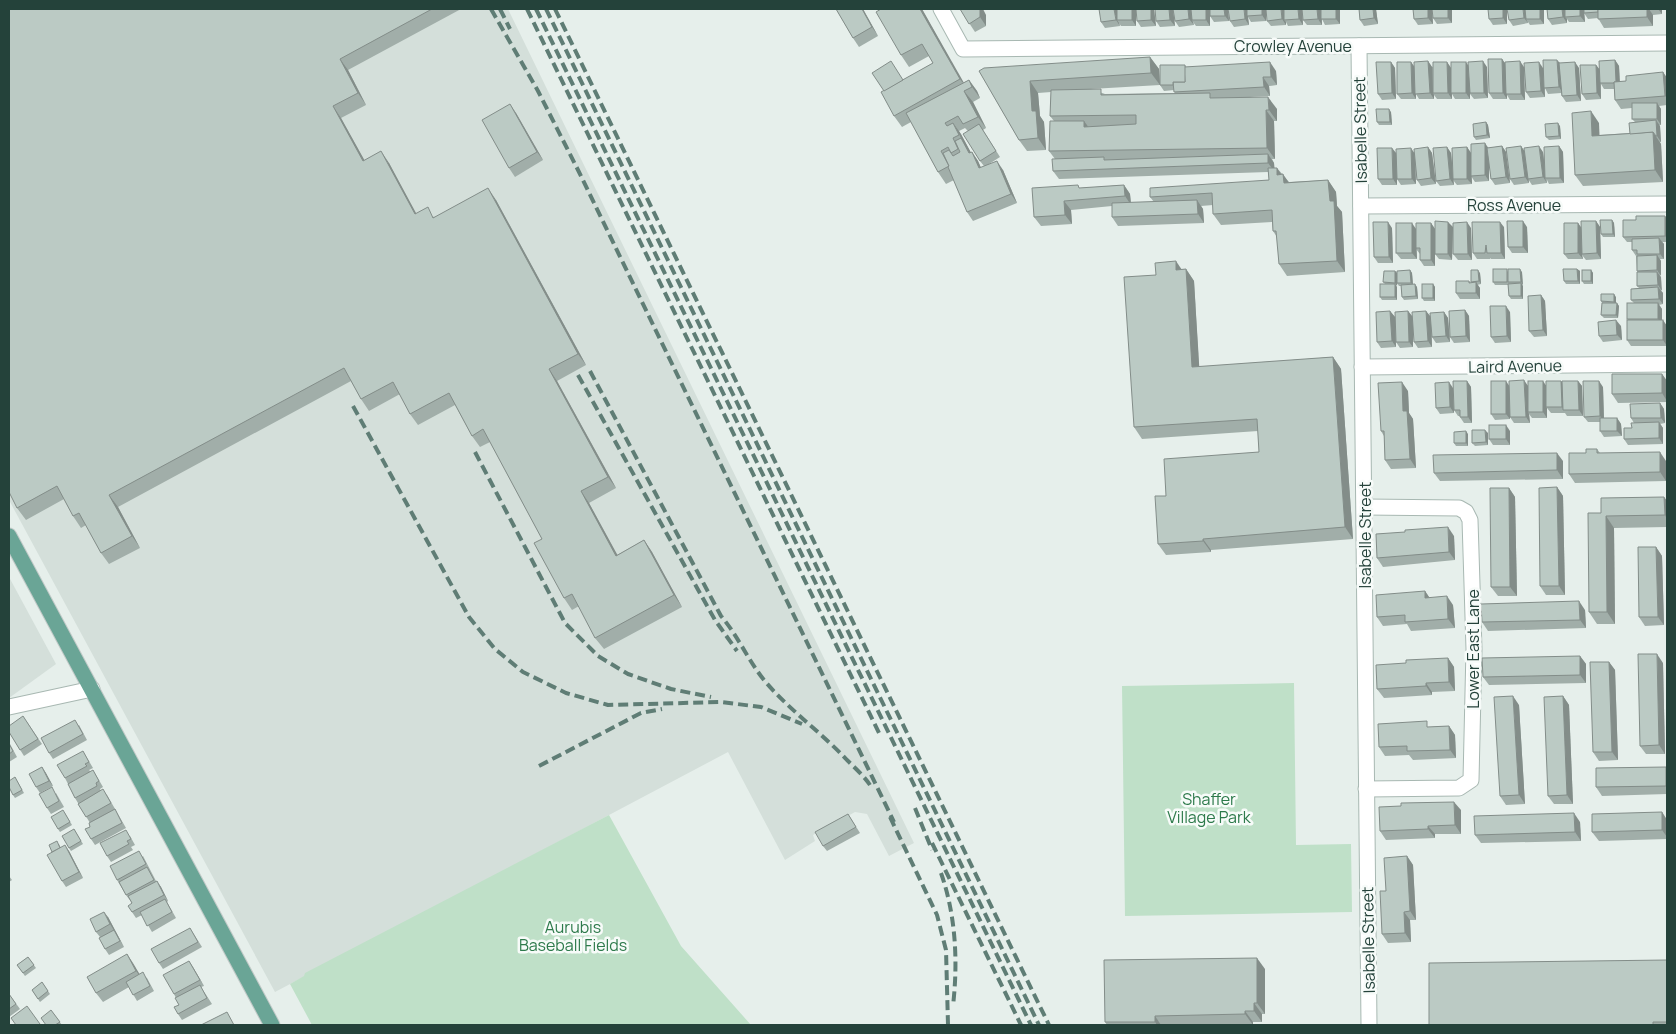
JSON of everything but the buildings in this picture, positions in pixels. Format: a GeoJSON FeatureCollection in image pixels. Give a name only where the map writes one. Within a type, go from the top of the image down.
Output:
{"type":"FeatureCollection","features":[{"type":"Feature","properties":{"kind":"main road"},"geometry":{"type":"LineString","coordinates":[[9,536],[272,1025]]}},
{"type":"Feature","properties":{"kind":"street","name":"Crowley Avenue"},"geometry":{"type":"LineString","coordinates":[[942,10],[963,49],[1667,43]]}},
{"type":"Feature","properties":{"kind":"street","name":"Isabelle Street"},"geometry":{"type":"LineString","coordinates":[[1359,46],[1369,1025]]}},
{"type":"Feature","properties":{"kind":"street","name":"Ross Avenue"},"geometry":{"type":"LineString","coordinates":[[1360,206],[1667,204]]}},
{"type":"Feature","properties":{"kind":"street","name":"Laird Avenue"},"geometry":{"type":"LineString","coordinates":[[1362,367],[1667,364]]}},
{"type":"Feature","properties":{"kind":"street","name":"Lower East Lane"},"geometry":{"type":"LineString","coordinates":[[1365,507],[1459,508],[1466,512],[1470,520],[1474,649],[1472,773],[1466,785],[1460,788],[1366,789]]}},
{"type":"Feature","properties":{"kind":"street"},"geometry":{"type":"LineString","coordinates":[[9,707],[92,689]]}},
{"type":"Feature","properties":{"kind":"shaded area"},"geometry":{"type":"Polygon","coordinates":[[[9,9],[508,9],[914,843],[889,856],[867,814],[855,812],[813,835],[815,841],[785,860],[728,752],[275,992],[9,500],[9,9]]]}},
{"type":"Feature","properties":{"kind":"shaded area"},"geometry":{"type":"Polygon","coordinates":[[[9,577],[56,664],[9,698],[9,577]]]}},
{"type":"Feature","properties":{"kind":"green space","name":"Shaffer Village Park"},"geometry":{"type":"Polygon","coordinates":[[[1294,683],[1296,845],[1351,844],[1352,912],[1125,916],[1122,686],[1294,683]]]}},
{"type":"Feature","properties":{"kind":"green space","name":"Aurubis Baseball Fields"},"geometry":{"type":"Polygon","coordinates":[[[609,815],[681,946],[751,1025],[312,1025],[290,984],[304,976],[305,973],[609,815]]]}},
{"type":"Feature","properties":{"kind":"railway"},"geometry":{"type":"LineString","coordinates":[[491,9],[538,91],[578,170],[894,822]]}},
{"type":"Feature","properties":{"kind":"railway"},"geometry":{"type":"LineString","coordinates":[[500,9],[510,29]]}},
{"type":"Feature","properties":{"kind":"railway"},"geometry":{"type":"LineString","coordinates":[[527,9],[879,733]]}},
{"type":"Feature","properties":{"kind":"railway"},"geometry":{"type":"LineString","coordinates":[[536,9],[1031,1025]]}},
{"type":"Feature","properties":{"kind":"railway"},"geometry":{"type":"LineString","coordinates":[[546,9],[1039,1025]]}},
{"type":"Feature","properties":{"kind":"railway"},"geometry":{"type":"LineString","coordinates":[[555,9],[1049,1025]]}},
{"type":"Feature","properties":{"kind":"railway"},"geometry":{"type":"LineString","coordinates":[[590,371],[721,616],[758,672],[774,691],[837,750],[870,785]]}},
{"type":"Feature","properties":{"kind":"railway"},"geometry":{"type":"LineString","coordinates":[[578,375],[715,620],[737,651]]}},
{"type":"Feature","properties":{"kind":"railway"},"geometry":{"type":"LineString","coordinates":[[353,406],[469,617],[495,649],[523,672],[566,693],[608,705],[721,702],[761,707],[802,724]]}},
{"type":"Feature","properties":{"kind":"railway"},"geometry":{"type":"LineString","coordinates":[[475,452],[565,623],[598,656],[628,674],[671,689],[711,697]]}},
{"type":"Feature","properties":{"kind":"railway"},"geometry":{"type":"LineString","coordinates":[[539,766],[641,713],[662,709]]}},
{"type":"Feature","properties":{"kind":"railway"},"geometry":{"type":"LineString","coordinates":[[915,808],[932,850]]}},
{"type":"Feature","properties":{"kind":"railway"},"geometry":{"type":"LineString","coordinates":[[890,817],[937,915],[946,950],[948,1025]]}},
{"type":"Feature","properties":{"kind":"railway"},"geometry":{"type":"LineString","coordinates":[[932,843],[1021,1025]]}},
{"type":"Feature","properties":{"kind":"railway"},"geometry":{"type":"LineString","coordinates":[[941,873],[953,922],[955,956],[953,1006]]}}]}
